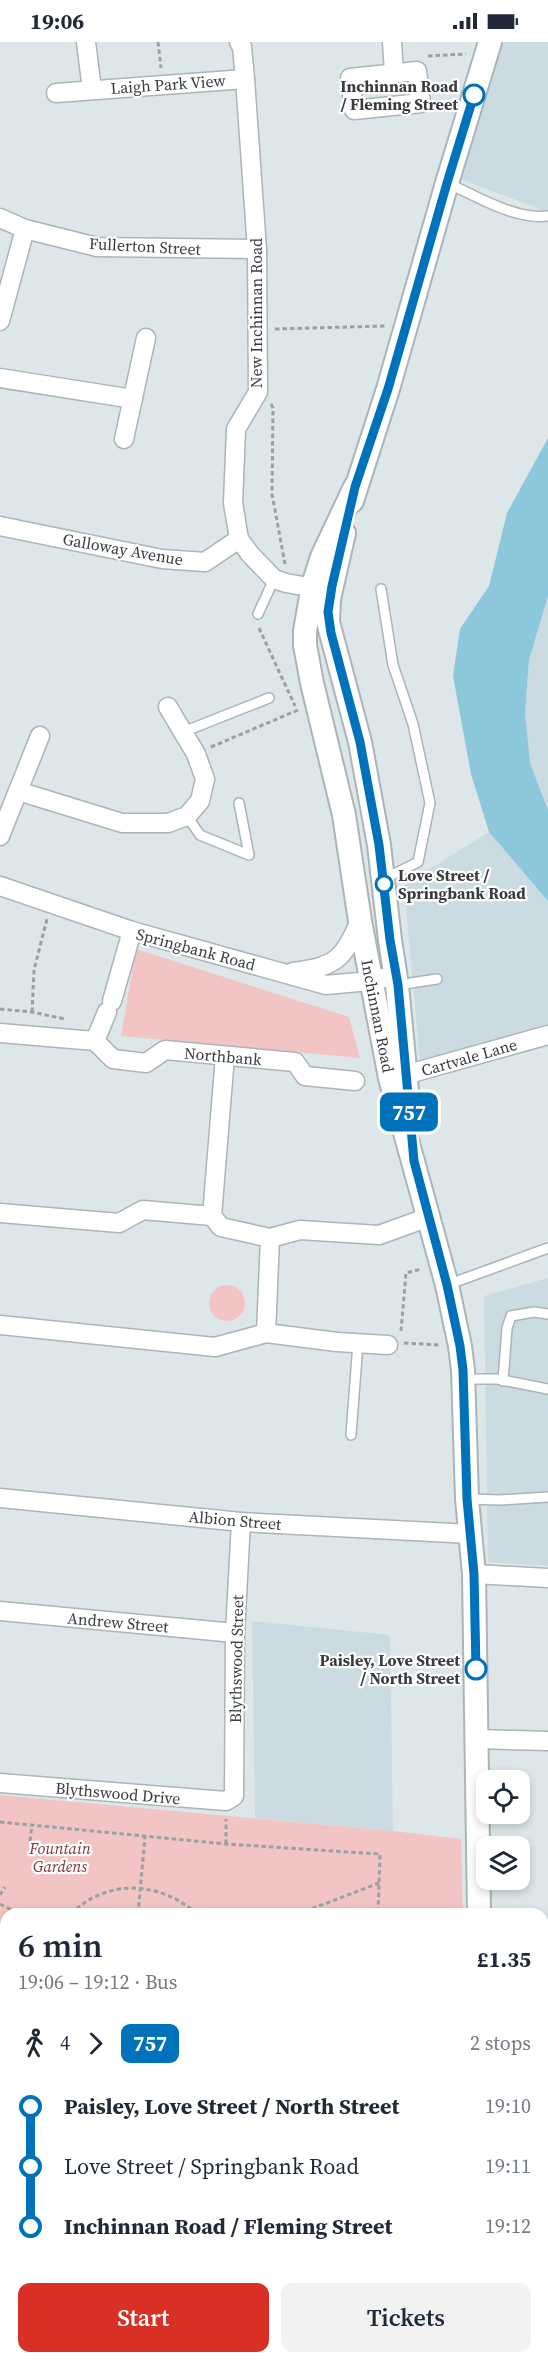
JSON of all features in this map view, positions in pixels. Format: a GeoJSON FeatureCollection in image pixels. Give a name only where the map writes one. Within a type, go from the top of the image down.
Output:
{"type":"FeatureCollection","features":[{"type":"Feature","properties":{"kind":"street","name":"Laigh Park View"},"geometry":{"type":"LineString","coordinates":[[86,42],[92,90]]}},
{"type":"Feature","properties":{"kind":"street","name":"New Inchinnan Road"},"geometry":{"type":"LineString","coordinates":[[239,42],[242,47],[245,79],[257,249],[258,392],[236,429],[233,503],[239,539],[250,554],[281,581]]}},
{"type":"Feature","properties":{"kind":"street","name":"Inchinnan Road"},"geometry":{"type":"LineString","coordinates":[[479,1908],[474,1574],[467,1499],[460,1346],[444,1274],[414,1161],[398,1077],[371,980],[344,815],[308,665],[305,631],[322,589],[388,389],[489,47]]}},
{"type":"Feature","properties":{"kind":"street","name":"Laigh Park View"},"geometry":{"type":"LineString","coordinates":[[56,93],[245,79]]}},
{"type":"Feature","properties":{"kind":"street","name":"Fullerton Street"},"geometry":{"type":"LineString","coordinates":[[0,218],[25,229],[97,247],[257,249]]}},
{"type":"Feature","properties":{"kind":"street"},"geometry":{"type":"LineString","coordinates":[[0,321],[25,229]]}},
{"type":"Feature","properties":{"kind":"street"},"geometry":{"type":"LineString","coordinates":[[124,439],[146,338]]}},
{"type":"Feature","properties":{"kind":"street"},"geometry":{"type":"LineString","coordinates":[[0,378],[133,399]]}},
{"type":"Feature","properties":{"kind":"street","name":"Galloway Avenue"},"geometry":{"type":"LineString","coordinates":[[0,526],[162,559],[205,562],[239,539]]}},
{"type":"Feature","properties":{"kind":"street"},"geometry":{"type":"LineString","coordinates":[[281,581],[322,589]]}},
{"type":"Feature","properties":{"kind":"street","name":"Inchinnan Road"},"geometry":{"type":"LineString","coordinates":[[322,589],[328,622],[360,742],[384,879],[397,980],[398,1077]]}},
{"type":"Feature","properties":{"kind":"street"},"geometry":{"type":"LineString","coordinates":[[18,790],[122,823],[168,823],[187,816],[200,801],[205,779],[196,753],[168,707]]}},
{"type":"Feature","properties":{"kind":"street"},"geometry":{"type":"LineString","coordinates":[[0,836],[40,736]]}},
{"type":"Feature","properties":{"kind":"street","name":"Springbank Road"},"geometry":{"type":"LineString","coordinates":[[0,886],[132,931],[326,985],[371,980],[397,980]]}},
{"type":"Feature","properties":{"kind":"street"},"geometry":{"type":"LineString","coordinates":[[285,973],[331,964],[344,953],[360,921]]}},
{"type":"Feature","properties":{"kind":"street"},"geometry":{"type":"LineString","coordinates":[[0,1033],[95,1041],[110,1007],[132,931]]}},
{"type":"Feature","properties":{"kind":"street","name":"Cartvale Lane"},"geometry":{"type":"LineString","coordinates":[[398,1077],[548,1035]]}},
{"type":"Feature","properties":{"kind":"street","name":"Northbank"},"geometry":{"type":"LineString","coordinates":[[95,1041],[113,1059],[146,1063],[165,1050],[295,1062],[305,1076],[355,1081]]}},
{"type":"Feature","properties":{"kind":"street"},"geometry":{"type":"LineString","coordinates":[[225,1056],[212,1216],[221,1227],[270,1238],[300,1230],[379,1235],[429,1217]]}},
{"type":"Feature","properties":{"kind":"street"},"geometry":{"type":"LineString","coordinates":[[0,1213],[119,1223],[143,1210],[212,1216]]}},
{"type":"Feature","properties":{"kind":"street"},"geometry":{"type":"LineString","coordinates":[[266,1333],[270,1238]]}},
{"type":"Feature","properties":{"kind":"street"},"geometry":{"type":"LineString","coordinates":[[0,1325],[215,1347],[266,1333],[358,1343],[394,1344]]}},
{"type":"Feature","properties":{"kind":"street","name":"Albion Street"},"geometry":{"type":"LineString","coordinates":[[0,1498],[242,1522],[471,1534]]}},
{"type":"Feature","properties":{"kind":"street","name":"Blythswood Street"},"geometry":{"type":"LineString","coordinates":[[230,1799],[235,1633],[242,1522]]}},
{"type":"Feature","properties":{"kind":"street"},"geometry":{"type":"LineString","coordinates":[[474,1574],[548,1578]]}},
{"type":"Feature","properties":{"kind":"street","name":"Andrew Street"},"geometry":{"type":"LineString","coordinates":[[0,1611],[235,1633]]}},
{"type":"Feature","properties":{"kind":"street"},"geometry":{"type":"LineString","coordinates":[[477,1739],[548,1741]]}},
{"type":"Feature","properties":{"kind":"street","name":"Blythswood Drive"},"geometry":{"type":"LineString","coordinates":[[0,1783],[230,1799]]}},
{"type":"Feature","properties":{"kind":"lane"},"geometry":{"type":"LineString","coordinates":[[447,183],[515,212],[540,217],[548,216]]}},
{"type":"Feature","properties":{"kind":"lane"},"geometry":{"type":"LineString","coordinates":[[258,614],[281,581]]}},
{"type":"Feature","properties":{"kind":"lane"},"geometry":{"type":"LineString","coordinates":[[381,589],[393,665],[413,724],[430,803],[418,861],[384,879]]}},
{"type":"Feature","properties":{"kind":"lane"},"geometry":{"type":"LineString","coordinates":[[183,732],[269,698]]}},
{"type":"Feature","properties":{"kind":"lane"},"geometry":{"type":"LineString","coordinates":[[187,816],[200,835],[249,855],[239,802]]}},
{"type":"Feature","properties":{"kind":"lane"},"geometry":{"type":"LineString","coordinates":[[397,980],[437,979]]}},
{"type":"Feature","properties":{"kind":"lane"},"geometry":{"type":"LineString","coordinates":[[444,1274],[548,1248]]}},
{"type":"Feature","properties":{"kind":"lane"},"geometry":{"type":"LineString","coordinates":[[503,1381],[507,1328],[511,1316],[534,1312],[548,1314]]}},
{"type":"Feature","properties":{"kind":"lane"},"geometry":{"type":"LineString","coordinates":[[351,1435],[358,1343]]}},
{"type":"Feature","properties":{"kind":"lane"},"geometry":{"type":"LineString","coordinates":[[463,1379],[503,1381],[548,1389]]}},
{"type":"Feature","properties":{"kind":"lane"},"geometry":{"type":"LineString","coordinates":[[467,1499],[500,1500],[548,1497]]}},
{"type":"Feature","properties":{"kind":"path"},"geometry":{"type":"LineString","coordinates":[[158,42],[163,85]]}},
{"type":"Feature","properties":{"kind":"path"},"geometry":{"type":"LineString","coordinates":[[393,58],[489,47]]}},
{"type":"Feature","properties":{"kind":"path"},"geometry":{"type":"LineString","coordinates":[[258,329],[406,326]]}},
{"type":"Feature","properties":{"kind":"path"},"geometry":{"type":"LineString","coordinates":[[258,384],[273,408],[272,494],[281,581]]}},
{"type":"Feature","properties":{"kind":"path"},"geometry":{"type":"LineString","coordinates":[[258,614],[260,630],[298,710],[305,718]]}},
{"type":"Feature","properties":{"kind":"path"},"geometry":{"type":"LineString","coordinates":[[196,753],[298,710]]}},
{"type":"Feature","properties":{"kind":"path"},"geometry":{"type":"LineString","coordinates":[[32,1012],[33,969],[51,905]]}},
{"type":"Feature","properties":{"kind":"path"},"geometry":{"type":"LineString","coordinates":[[0,1009],[32,1012],[67,1020]]}},
{"type":"Feature","properties":{"kind":"path"},"geometry":{"type":"LineString","coordinates":[[444,1274],[406,1273],[394,1344],[460,1346]]}},
{"type":"Feature","properties":{"kind":"path"},"geometry":{"type":"LineString","coordinates":[[226,1844],[230,1799]]}},
{"type":"Feature","properties":{"kind":"path"},"geometry":{"type":"LineString","coordinates":[[0,1822],[226,1844],[380,1854],[378,1908]]}},
{"type":"Feature","properties":{"kind":"path"},"geometry":{"type":"LineString","coordinates":[[30,1841],[33,1825]]}},
{"type":"Feature","properties":{"kind":"path"},"geometry":{"type":"LineString","coordinates":[[139,1908],[144,1837]]}},
{"type":"Feature","properties":{"kind":"path"},"geometry":{"type":"LineString","coordinates":[[314,1908],[379,1883]]}},
{"type":"Feature","properties":{"kind":"path"},"geometry":{"type":"LineString","coordinates":[[0,1895],[5,1887]]}},
{"type":"Feature","properties":{"kind":"path"},"geometry":{"type":"LineString","coordinates":[[78,1908],[91,1898],[106,1892],[141,1887],[171,1896],[190,1908]]}},
{"type":"Feature","properties":{"kind":"shaded area"},"geometry":{"type":"Polygon","coordinates":[[[502,42],[548,42],[548,212],[460,179],[502,42]]]}},
{"type":"Feature","properties":{"kind":"shaded area"},"geometry":{"type":"Polygon","coordinates":[[[548,596],[548,810],[530,763],[525,713],[529,660],[548,596]]]}},
{"type":"Feature","properties":{"kind":"shaded area"},"geometry":{"type":"Polygon","coordinates":[[[489,832],[548,901],[548,1033],[420,1061],[404,885],[489,832]]]}},
{"type":"Feature","properties":{"kind":"shaded area"},"geometry":{"type":"Polygon","coordinates":[[[548,1278],[548,1566],[488,1562],[484,1296],[548,1278]]]}},
{"type":"Feature","properties":{"kind":"shaded area"},"geometry":{"type":"Polygon","coordinates":[[[252,1621],[390,1635],[393,1831],[255,1818],[252,1621]]]}},
{"type":"Feature","properties":{"kind":"green space"},"geometry":{"type":"Polygon","coordinates":[[[136,949],[349,1017],[360,1058],[121,1036],[136,949]]]}},
{"type":"Feature","properties":{"kind":"green space"},"geometry":{"type":"Polygon","coordinates":[[[227,1285],[240,1290],[245,1303],[240,1316],[227,1321],[214,1316],[209,1303],[214,1290],[227,1285]]]}},
{"type":"Feature","properties":{"kind":"green space","name":"Fountain Gardens"},"geometry":{"type":"Polygon","coordinates":[[[0,1795],[461,1839],[463,1908],[0,1908],[0,1795]]]}},
{"type":"Feature","properties":{"kind":"water"},"geometry":{"type":"Polygon","coordinates":[[[548,438],[548,596],[529,660],[525,713],[530,763],[548,810],[548,901],[489,832],[471,774],[453,676],[460,629],[489,586],[507,513],[548,438]]]}},
{"type":"Feature","properties":{"kind":"bus line","name":"757"},"geometry":{"type":"LineString","coordinates":[[474,95],[388,389],[355,487],[329,599],[328,622],[360,742],[379,845],[390,940],[398,985],[414,1161],[447,1285],[460,1346],[463,1370],[467,1499],[474,1574],[476,1669]]}},
{"type":"Feature","properties":{"kind":"place","name":"Inchinnan Road / Fleming Street"},"geometry":{"type":"Point","coordinates":[474,95]}},
{"type":"Feature","properties":{"kind":"place","name":"Love Street / Springbank Road"},"geometry":{"type":"Point","coordinates":[384,884]}},
{"type":"Feature","properties":{"kind":"place","name":"Paisley, Love Street / North Street"},"geometry":{"type":"Point","coordinates":[476,1669]}}]}
